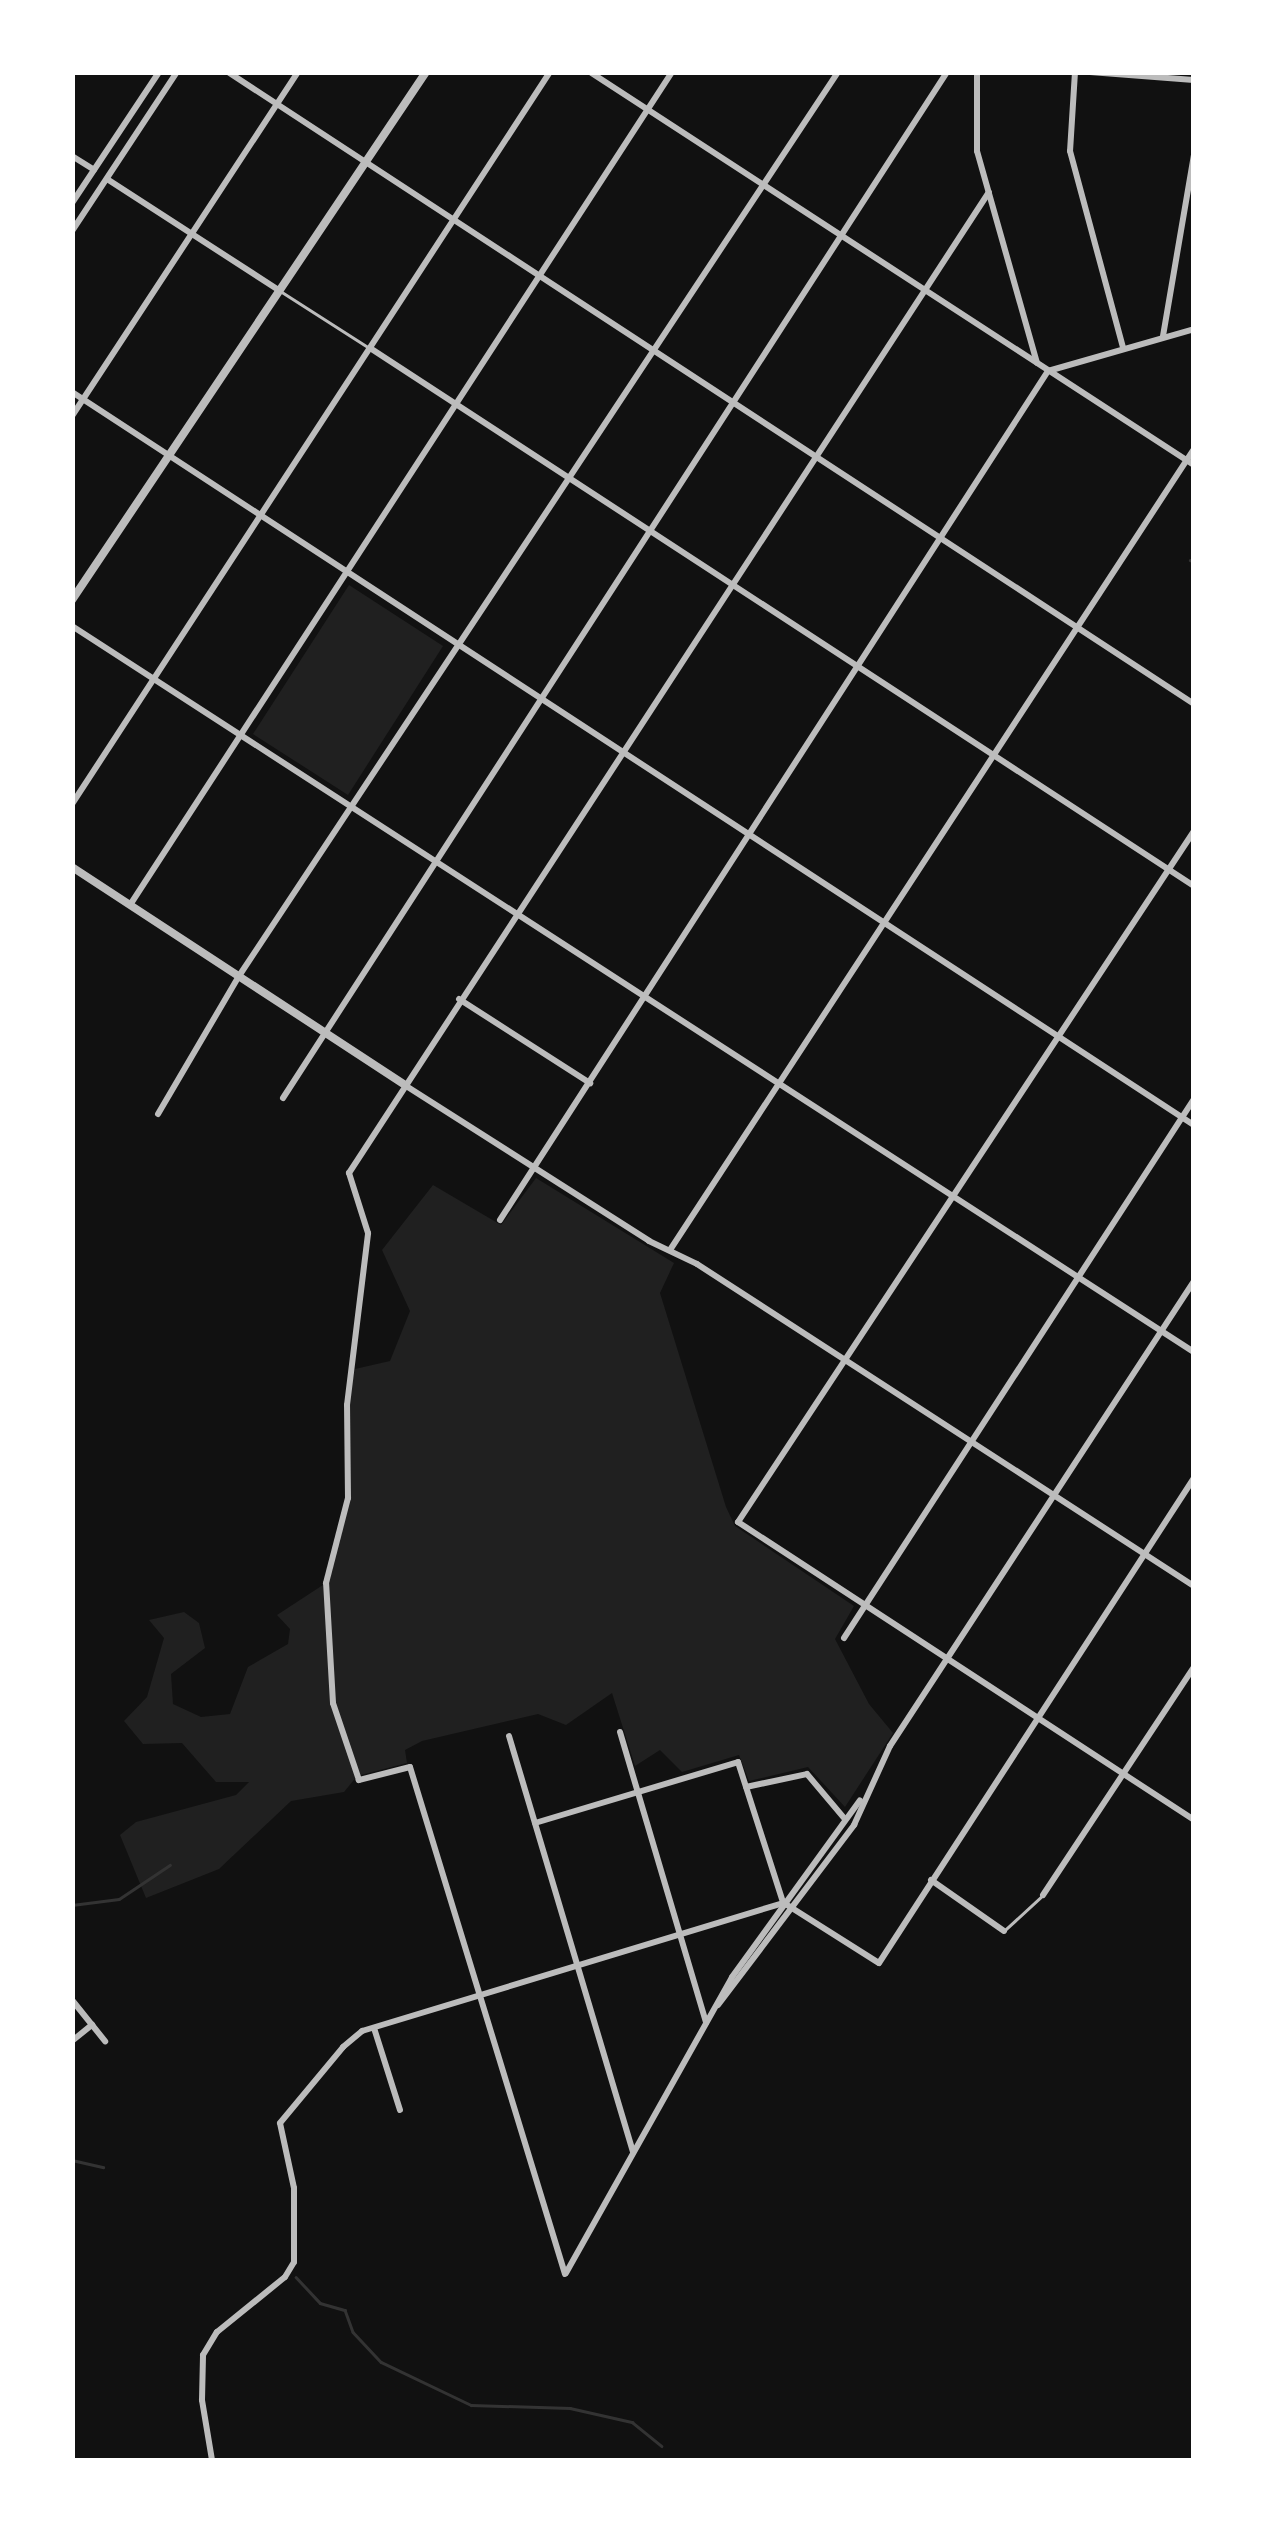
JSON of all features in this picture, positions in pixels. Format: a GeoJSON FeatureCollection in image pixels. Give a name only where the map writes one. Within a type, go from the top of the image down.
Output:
{"type":"FeatureCollection","features":[{"type":"Feature","properties":{"kind":"street"},"geometry":{"type":"LineString","coordinates":[[72,203],[159,72]]}},
{"type":"Feature","properties":{"kind":"street"},"geometry":{"type":"LineString","coordinates":[[72,231],[177,72]]}},
{"type":"Feature","properties":{"kind":"street"},"geometry":{"type":"LineString","coordinates":[[228,72],[1194,704]]}},
{"type":"Feature","properties":{"kind":"street"},"geometry":{"type":"LineString","coordinates":[[72,416],[298,72]]}},
{"type":"Feature","properties":{"kind":"street"},"geometry":{"type":"LineString","coordinates":[[72,600],[426,72]]}},
{"type":"Feature","properties":{"kind":"street"},"geometry":{"type":"LineString","coordinates":[[72,804],[550,72]]}},
{"type":"Feature","properties":{"kind":"street"},"geometry":{"type":"LineString","coordinates":[[590,72],[1190,463]]}},
{"type":"Feature","properties":{"kind":"street"},"geometry":{"type":"LineString","coordinates":[[130,904],[672,72]]}},
{"type":"Feature","properties":{"kind":"street"},"geometry":{"type":"LineString","coordinates":[[158,1114],[239,976],[838,72]]}},
{"type":"Feature","properties":{"kind":"street"},"geometry":{"type":"LineString","coordinates":[[283,1098],[947,72]]}},
{"type":"Feature","properties":{"kind":"street"},"geometry":{"type":"LineString","coordinates":[[978,72],[977,151],[1037,364]]}},
{"type":"Feature","properties":{"kind":"street"},"geometry":{"type":"LineString","coordinates":[[1075,72],[1070,151],[1124,348]]}},
{"type":"Feature","properties":{"kind":"street"},"geometry":{"type":"LineString","coordinates":[[1090,72],[1144,73],[1194,80]]}},
{"type":"Feature","properties":{"kind":"street"},"geometry":{"type":"LineString","coordinates":[[1163,336],[1194,154]]}},
{"type":"Feature","properties":{"kind":"street"},"geometry":{"type":"LineString","coordinates":[[72,156],[94,170]]}},
{"type":"Feature","properties":{"kind":"street"},"geometry":{"type":"LineString","coordinates":[[107,179],[277,289]]}},
{"type":"Feature","properties":{"kind":"street"},"geometry":{"type":"LineString","coordinates":[[988,192],[349,1174],[368,1234],[347,1405],[348,1498],[326,1583],[332,1703],[358,1780],[410,1767],[565,2274],[752,1946],[864,1795],[945,1660],[1194,1281]]}},
{"type":"Feature","properties":{"kind":"street"},"geometry":{"type":"LineString","coordinates":[[500,1220],[943,540],[1048,371],[1194,329]]}},
{"type":"Feature","properties":{"kind":"street"},"geometry":{"type":"LineString","coordinates":[[370,348],[1194,886]]}},
{"type":"Feature","properties":{"kind":"street"},"geometry":{"type":"LineString","coordinates":[[72,392],[1194,1125]]}},
{"type":"Feature","properties":{"kind":"street"},"geometry":{"type":"LineString","coordinates":[[670,1250],[1077,628],[1190,463],[1194,449]]}},
{"type":"Feature","properties":{"kind":"street"},"geometry":{"type":"LineString","coordinates":[[72,626],[1194,1352]]}},
{"type":"Feature","properties":{"kind":"street"},"geometry":{"type":"LineString","coordinates":[[1194,830],[738,1522],[1194,1820]]}},
{"type":"Feature","properties":{"kind":"street"},"geometry":{"type":"LineString","coordinates":[[72,867],[534,1168],[846,1360],[1194,1586]]}},
{"type":"Feature","properties":{"kind":"street"},"geometry":{"type":"LineString","coordinates":[[460,999],[590,1083]]}},
{"type":"Feature","properties":{"kind":"street"},"geometry":{"type":"LineString","coordinates":[[844,1638],[1194,1100]]}},
{"type":"Feature","properties":{"kind":"street"},"geometry":{"type":"LineString","coordinates":[[535,1823],[738,1762],[784,1903],[879,1963],[1034,1718],[1194,1478]]}},
{"type":"Feature","properties":{"kind":"street"},"geometry":{"type":"LineString","coordinates":[[1044,1895],[1194,1667]]}},
{"type":"Feature","properties":{"kind":"street"},"geometry":{"type":"LineString","coordinates":[[620,1732],[707,2024]]}},
{"type":"Feature","properties":{"kind":"street"},"geometry":{"type":"LineString","coordinates":[[509,1736],[633,2154]]}},
{"type":"Feature","properties":{"kind":"street"},"geometry":{"type":"LineString","coordinates":[[746,1787],[806,1774],[844,1818]]}},
{"type":"Feature","properties":{"kind":"street"},"geometry":{"type":"LineString","coordinates":[[718,2005],[762,1953],[854,1825],[864,1795]]}},
{"type":"Feature","properties":{"kind":"street"},"geometry":{"type":"LineString","coordinates":[[931,1880],[1004,1931]]}},
{"type":"Feature","properties":{"kind":"street"},"geometry":{"type":"LineString","coordinates":[[212,2460],[202,2400],[203,2355],[217,2332],[286,2277],[294,2262],[294,2188],[280,2123],[362,2031],[784,1903]]}},
{"type":"Feature","properties":{"kind":"street"},"geometry":{"type":"LineString","coordinates":[[752,1946],[762,1953]]}},
{"type":"Feature","properties":{"kind":"street"},"geometry":{"type":"LineString","coordinates":[[72,2000],[105,2042]]}},
{"type":"Feature","properties":{"kind":"street"},"geometry":{"type":"LineString","coordinates":[[72,2041],[92,2025]]}},
{"type":"Feature","properties":{"kind":"street"},"geometry":{"type":"LineString","coordinates":[[374,2028],[400,2110]]}},
{"type":"Feature","properties":{"kind":"lane"},"geometry":{"type":"LineString","coordinates":[[277,289],[370,348]]}},
{"type":"Feature","properties":{"kind":"lane"},"geometry":{"type":"LineString","coordinates":[[1004,1931],[1044,1895]]}},
{"type":"Feature","properties":{"kind":"shaded area"},"geometry":{"type":"Polygon","coordinates":[[[349,585],[443,646],[348,795],[253,734],[349,585]]]}},
{"type":"Feature","properties":{"kind":"shaded area"},"geometry":{"type":"Polygon","coordinates":[[[536,1178],[674,1263],[660,1293],[726,1507],[735,1526],[854,1606],[835,1639],[869,1704],[893,1733],[845,1807],[808,1767],[749,1781],[739,1755],[682,1772],[660,1750],[635,1766],[612,1693],[566,1725],[538,1714],[422,1741],[405,1750],[407,1763],[357,1776],[344,1792],[291,1801],[219,1869],[146,1898],[120,1835],[136,1822],[236,1795],[249,1782],[216,1782],[182,1743],[143,1744],[124,1721],[147,1697],[164,1638],[149,1620],[184,1612],[199,1623],[205,1648],[171,1674],[173,1704],[201,1717],[230,1714],[248,1667],[288,1644],[290,1629],[277,1615],[326,1583],[348,1498],[347,1405],[355,1369],[390,1361],[410,1311],[382,1250],[433,1185],[501,1225],[536,1178]]]}},
{"type":"Feature","properties":{"kind":"waterway"},"geometry":{"type":"LineString","coordinates":[[1190,560],[1194,562]]}},
{"type":"Feature","properties":{"kind":"waterway"},"geometry":{"type":"LineString","coordinates":[[72,1905],[119,1899],[170,1865]]}},
{"type":"Feature","properties":{"kind":"waterway"},"geometry":{"type":"LineString","coordinates":[[72,2160],[103,2167]]}},
{"type":"Feature","properties":{"kind":"waterway"},"geometry":{"type":"LineString","coordinates":[[296,2277],[320,2303],[345,2310],[353,2332],[381,2362],[471,2405],[570,2408],[632,2422],[662,2446]]}}]}
